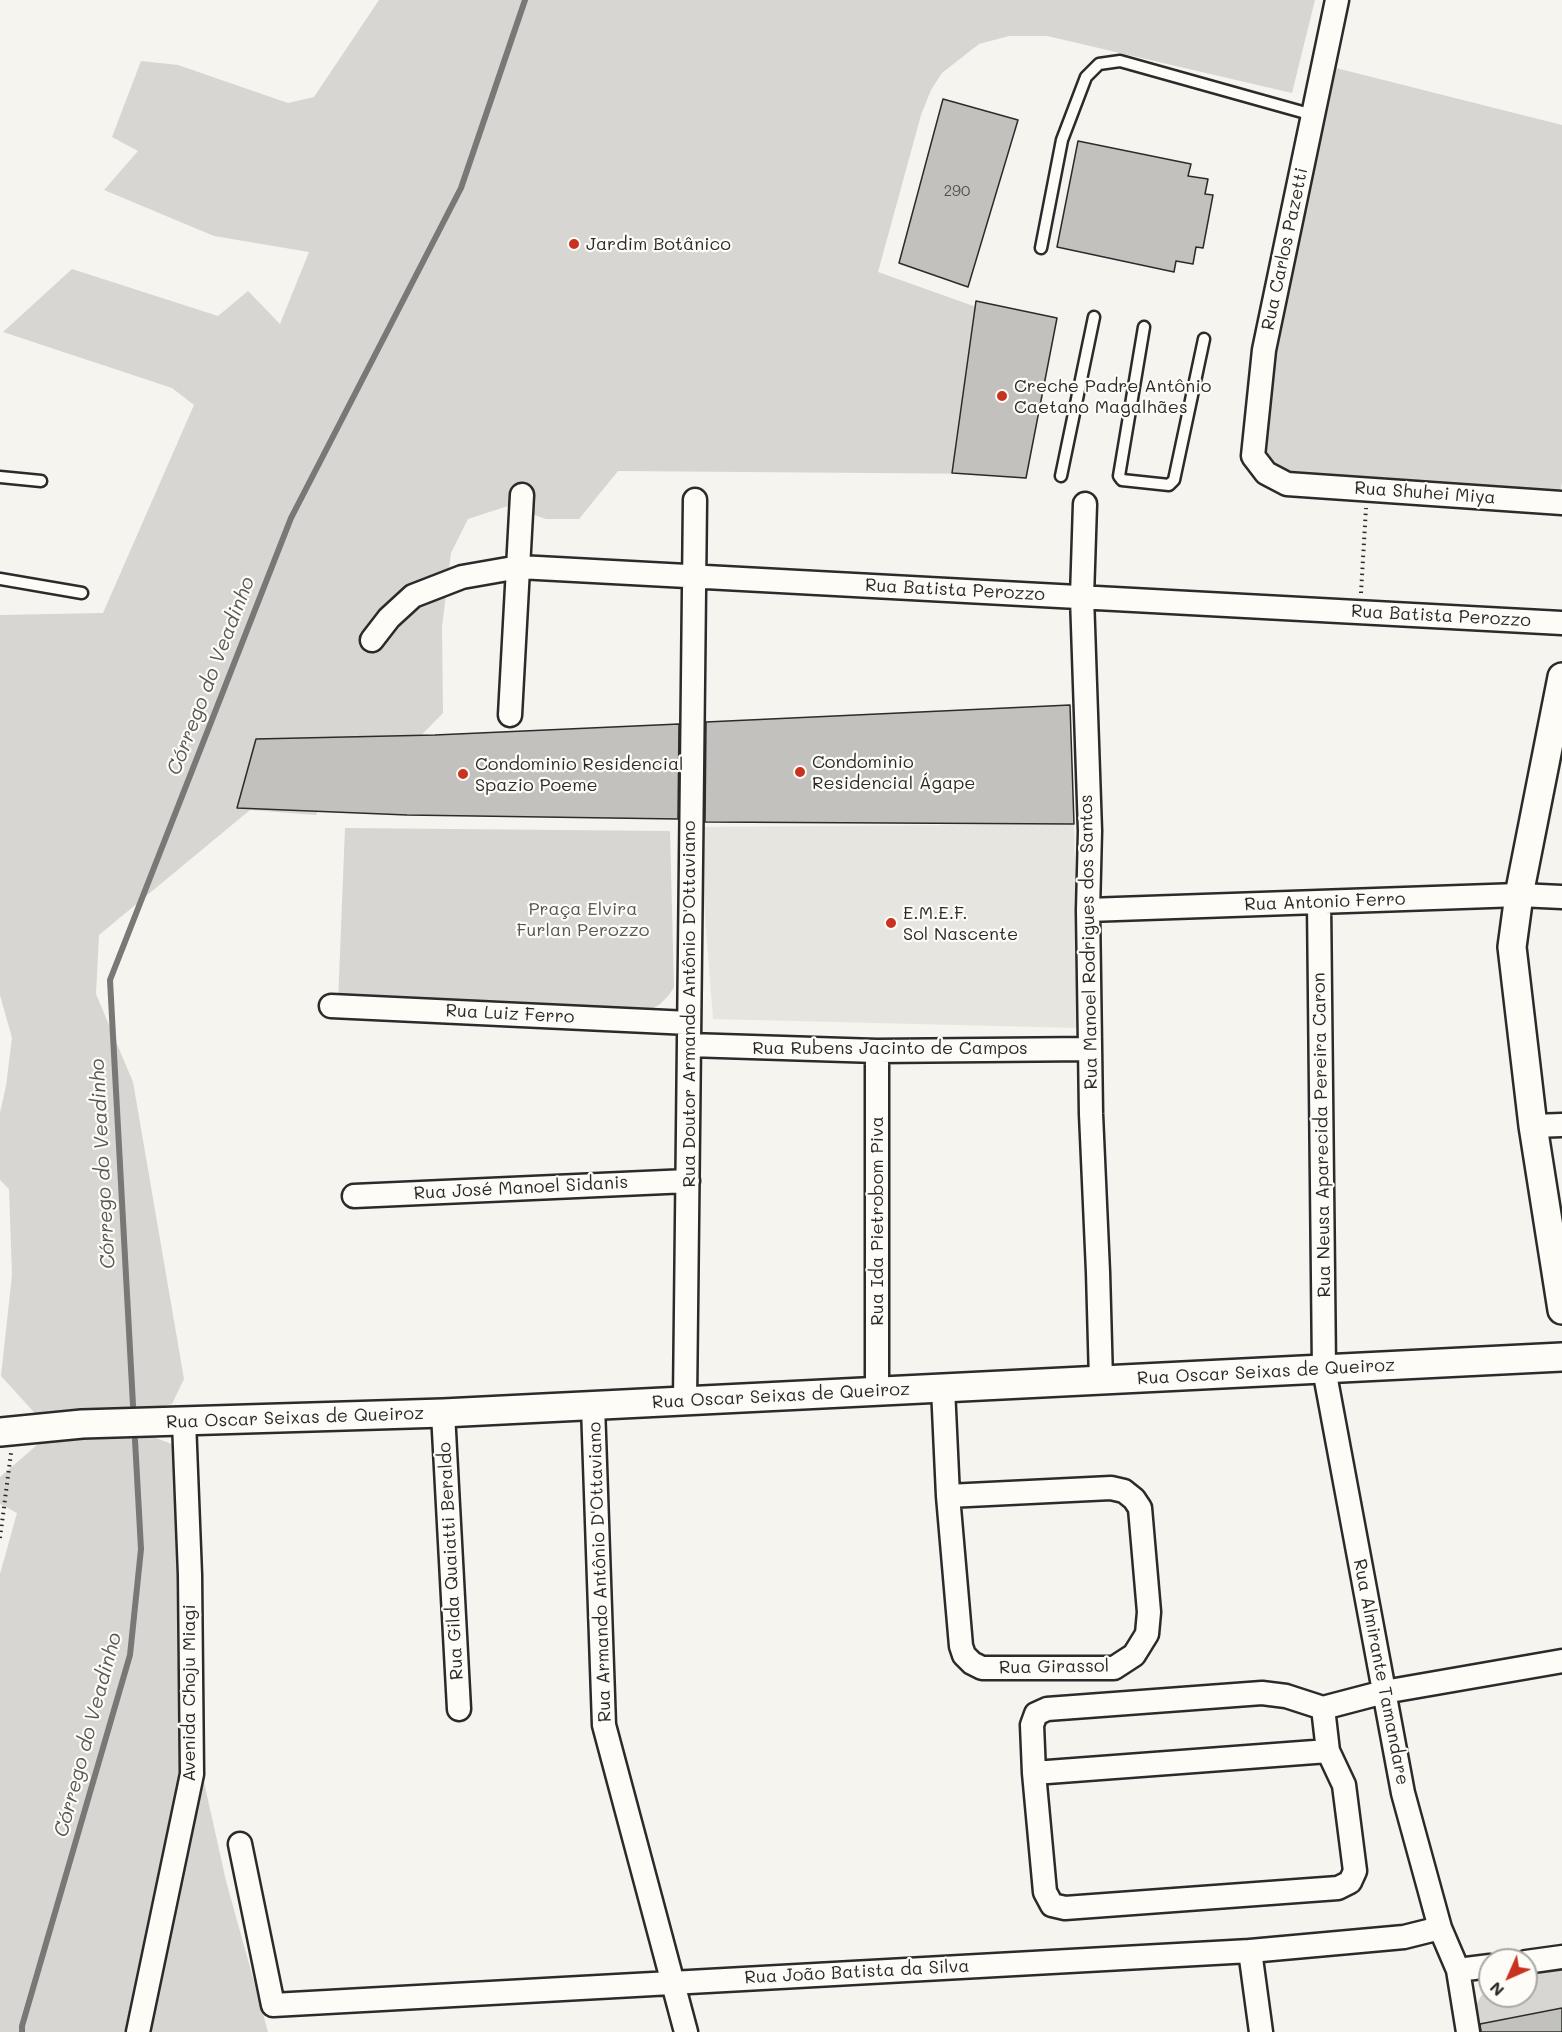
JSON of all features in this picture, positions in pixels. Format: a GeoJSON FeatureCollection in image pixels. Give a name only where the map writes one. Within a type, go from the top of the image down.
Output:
{"type":"FeatureCollection","features":[{"type":"Feature","properties":{"kind":"street","name":"Rua Carlos Pazetti"},"geometry":{"type":"LineString","coordinates":[[1287,484],[1266,473],[1253,456],[1264,350],[1337,0]]}},
{"type":"Feature","properties":{"kind":"street","name":"Rua Shuhei Miya"},"geometry":{"type":"LineString","coordinates":[[1287,484],[1562,503]]}},
{"type":"Feature","properties":{"kind":"street"},"geometry":{"type":"LineString","coordinates":[[510,715],[522,495]]}},
{"type":"Feature","properties":{"kind":"street","name":"Rua Doutor Armando Antônio D'Ottaviano"},"geometry":{"type":"LineString","coordinates":[[685,1401],[694,500]]}},
{"type":"Feature","properties":{"kind":"street","name":"Rua Manoel Rodrigues dos Santos"},"geometry":{"type":"LineString","coordinates":[[1085,504],[1082,597],[1089,831],[1090,1049],[1101,1380]]}},
{"type":"Feature","properties":{"kind":"street","name":"Rua Batista Perozzo"},"geometry":{"type":"LineString","coordinates":[[372,640],[389,618],[413,596],[462,577],[519,567],[1562,623]]}},
{"type":"Feature","properties":{"kind":"street"},"geometry":{"type":"LineString","coordinates":[[1562,677],[1519,895],[1512,947],[1533,1126],[1562,1310]]}},
{"type":"Feature","properties":{"kind":"street","name":"Rua Antonio Ferro"},"geometry":{"type":"LineString","coordinates":[[1089,910],[1519,895],[1562,897]]}},
{"type":"Feature","properties":{"kind":"street","name":"Rua Neusa Aparecida Pereira Caron"},"geometry":{"type":"LineString","coordinates":[[1319,902],[1324,1369]]}},
{"type":"Feature","properties":{"kind":"street","name":"Rua Luiz Ferro"},"geometry":{"type":"LineString","coordinates":[[332,1006],[689,1034]]}},
{"type":"Feature","properties":{"kind":"street","name":"Rua Rubens Jacinto de Campos"},"geometry":{"type":"LineString","coordinates":[[689,1034],[877,1051],[1090,1049]]}},
{"type":"Feature","properties":{"kind":"street","name":"Rua Ida Pietrobom Piva"},"geometry":{"type":"LineString","coordinates":[[877,1051],[877,1391]]}},
{"type":"Feature","properties":{"kind":"street"},"geometry":{"type":"LineString","coordinates":[[1533,1126],[1562,1125]]}},
{"type":"Feature","properties":{"kind":"street","name":"Rua José Manoel Sidanis"},"geometry":{"type":"LineString","coordinates":[[354,1196],[688,1181]]}},
{"type":"Feature","properties":{"kind":"street","name":"Rua Oscar Seixas de Queiroz"},"geometry":{"type":"LineString","coordinates":[[7,1432],[57,1425],[443,1413],[1562,1357]]}},
{"type":"Feature","properties":{"kind":"street","name":"Rua Almirante Tamandare"},"geometry":{"type":"LineString","coordinates":[[1324,1369],[1403,1793],[1440,1928],[1458,1970],[1468,2032]]}},
{"type":"Feature","properties":{"kind":"street","name":"Rua Girassol"},"geometry":{"type":"LineString","coordinates":[[943,1388],[948,1496],[961,1646],[964,1655],[972,1663],[982,1668],[1114,1668],[1134,1655],[1147,1634],[1149,1612],[1140,1508],[1134,1499],[1124,1491],[1111,1488],[948,1496]]}},
{"type":"Feature","properties":{"kind":"street","name":"Rua Armando Antônio D'Ottaviano"},"geometry":{"type":"LineString","coordinates":[[593,1406],[604,1725],[686,2032]]}},
{"type":"Feature","properties":{"kind":"street","name":"Rua Gilda Quaiatti Beraldo"},"geometry":{"type":"LineString","coordinates":[[443,1413],[459,1709]]}},
{"type":"Feature","properties":{"kind":"street","name":"Avenida Choju Miagi"},"geometry":{"type":"LineString","coordinates":[[138,2032],[192,1774],[190,1575],[184,1421]]}},
{"type":"Feature","properties":{"kind":"street"},"geometry":{"type":"LineString","coordinates":[[1323,1708],[1328,1751],[1344,1785],[1355,1871],[1350,1882],[1338,1888],[1065,1908],[1052,1905],[1045,1892],[1034,1773],[1032,1725],[1036,1714],[1047,1709],[1262,1693],[1286,1696],[1323,1708],[1384,1692],[1562,1661]]}},
{"type":"Feature","properties":{"kind":"street"},"geometry":{"type":"LineString","coordinates":[[1034,1773],[1328,1751]]}},
{"type":"Feature","properties":{"kind":"street","name":"Rua João Batista da Silva"},"geometry":{"type":"LineString","coordinates":[[240,1844],[273,2005],[1250,1951],[1404,1936],[1440,1928]]}},
{"type":"Feature","properties":{"kind":"street"},"geometry":{"type":"LineString","coordinates":[[1250,1951],[1261,2032]]}},
{"type":"Feature","properties":{"kind":"street"},"geometry":{"type":"LineString","coordinates":[[1538,1960],[1562,1957]]}},
{"type":"Feature","properties":{"kind":"street"},"geometry":{"type":"LineString","coordinates":[[1458,1970],[1478,1968]]}},
{"type":"Feature","properties":{"kind":"lane"},"geometry":{"type":"LineString","coordinates":[[1041,248],[1062,140],[1086,77],[1099,64],[1120,61],[1313,115]]}},
{"type":"Feature","properties":{"kind":"lane"},"geometry":{"type":"LineString","coordinates":[[1061,476],[1094,317]]}},
{"type":"Feature","properties":{"kind":"lane"},"geometry":{"type":"LineString","coordinates":[[1144,327],[1119,476],[1122,480],[1169,485],[1174,480],[1204,339]]}},
{"type":"Feature","properties":{"kind":"lane"},"geometry":{"type":"LineString","coordinates":[[0,477],[41,481]]}},
{"type":"Feature","properties":{"kind":"lane"},"geometry":{"type":"LineString","coordinates":[[0,579],[82,593]]}},
{"type":"Feature","properties":{"kind":"path"},"geometry":{"type":"LineString","coordinates":[[1360,612],[1367,489]]}},
{"type":"Feature","properties":{"kind":"path"},"geometry":{"type":"LineString","coordinates":[[0,1538],[7,1432]]}},
{"type":"Feature","properties":{"kind":"shaded area","name":"E.M.E.F. Sol Nascente"},"geometry":{"type":"Polygon","coordinates":[[[1074,824],[1079,1028],[713,1019],[698,827],[1074,824]]]}},
{"type":"Feature","properties":{"kind":"green space"},"geometry":{"type":"Polygon","coordinates":[[[379,0],[1315,0],[1292,93],[1047,36],[1009,36],[979,44],[942,73],[931,90],[921,115],[878,272],[1007,318],[998,474],[618,471],[579,519],[546,519],[508,506],[468,519],[451,553],[442,627],[443,713],[399,758],[334,777],[316,815],[250,810],[99,935],[96,994],[133,1082],[184,1379],[172,1404],[122,1416],[106,1435],[151,1436],[179,1447],[177,1660],[226,1881],[268,2032],[0,2032],[0,1574],[17,1513],[0,1504],[0,1477],[52,1432],[1,1376],[12,1275],[9,1189],[0,1180],[0,1113],[12,1038],[0,995],[0,615],[103,613],[194,405],[172,388],[3,332],[72,269],[218,316],[248,291],[280,324],[309,252],[214,236],[104,190],[138,151],[112,137],[141,61],[178,65],[288,103],[314,97],[379,0]]]}},
{"type":"Feature","properties":{"kind":"green space"},"geometry":{"type":"Polygon","coordinates":[[[1324,65],[1562,125],[1562,483],[1560,492],[1293,477],[1271,469],[1258,453],[1324,65]]]}},
{"type":"Feature","properties":{"kind":"green space","name":"Praça Elvira Furlan Perozzo"},"geometry":{"type":"Polygon","coordinates":[[[345,828],[670,831],[674,987],[659,1005],[649,1010],[338,1003],[345,828]]]}},
{"type":"Feature","properties":{"kind":"green space"},"geometry":{"type":"Polygon","coordinates":[[[1562,1971],[1562,2032],[1473,2032],[1472,2013],[1478,2002],[1478,2008],[1538,2008],[1539,1973],[1562,1971]]]}},
{"type":"Feature","properties":{"kind":"building"},"geometry":{"type":"Polygon","coordinates":[[[943,99],[1018,120],[968,287],[899,263],[943,99]]]}},
{"type":"Feature","properties":{"kind":"building"},"geometry":{"type":"Polygon","coordinates":[[[1078,141],[1191,164],[1188,176],[1208,179],[1205,194],[1213,195],[1203,248],[1196,247],[1193,264],[1176,261],[1174,272],[1057,247],[1078,141]]]}},
{"type":"Feature","properties":{"kind":"building","name":"Creche Padre Antônio Caetano Magalhães"},"geometry":{"type":"Polygon","coordinates":[[[976,301],[1057,318],[1026,478],[952,473],[976,301]]]}},
{"type":"Feature","properties":{"kind":"building"},"geometry":{"type":"Polygon","coordinates":[[[1070,705],[1074,824],[705,822],[706,722],[1070,705]]]}},
{"type":"Feature","properties":{"kind":"building","name":"Condominio Residencial Spazio Poeme"},"geometry":{"type":"Polygon","coordinates":[[[679,724],[678,819],[407,815],[237,808],[256,739],[435,735],[679,724]]]}},
{"type":"Feature","properties":{"kind":"building"},"geometry":{"type":"Polygon","coordinates":[[[1562,2008],[1562,2032],[1481,2032],[1480,2024],[1562,2008]]]}},
{"type":"Feature","properties":{"kind":"waterway","name":"Córrego do Veadinho"},"geometry":{"type":"LineString","coordinates":[[133,1405],[110,980],[291,518],[461,188],[525,0]]}},
{"type":"Feature","properties":{"kind":"waterway","name":"Córrego do Veadinho"},"geometry":{"type":"LineString","coordinates":[[22,2032],[130,1655],[141,1549],[135,1440]]}},
{"type":"Feature","properties":{"kind":"place","name":"Jardim Botânico"},"geometry":{"type":"Point","coordinates":[574,244]}},
{"type":"Feature","properties":{"kind":"place","name":"Creche Padre Antônio Caetano Magalhães"},"geometry":{"type":"Point","coordinates":[1002,396]}},
{"type":"Feature","properties":{"kind":"place","name":"Condominio Residencial Ágape"},"geometry":{"type":"Point","coordinates":[800,772]}},
{"type":"Feature","properties":{"kind":"place","name":"Condominio Residencial Spazio Poeme"},"geometry":{"type":"Point","coordinates":[463,774]}},
{"type":"Feature","properties":{"kind":"place","name":"E.M.E.F. Sol Nascente"},"geometry":{"type":"Point","coordinates":[891,923]}}]}
